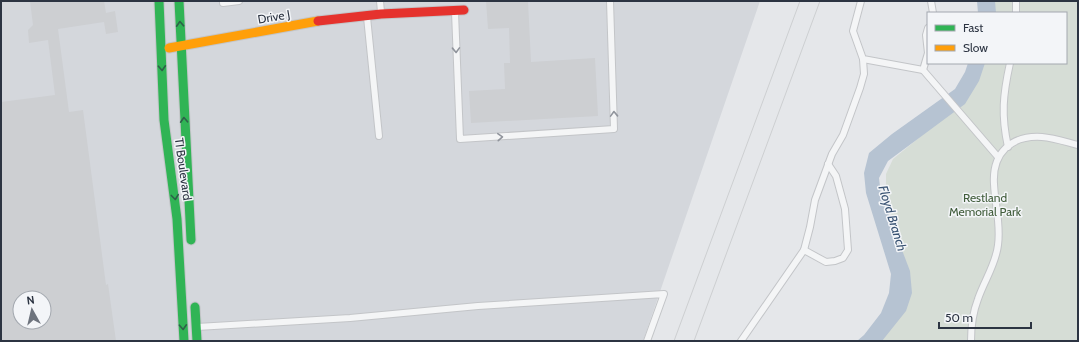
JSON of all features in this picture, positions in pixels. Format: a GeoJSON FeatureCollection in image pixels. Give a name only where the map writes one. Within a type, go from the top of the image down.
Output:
{"type":"FeatureCollection","features":[{"type":"Feature","properties":{"kind":"street","name":"TI Boulevard"},"geometry":{"type":"LineString","coordinates":[[159,1],[164,120],[177,219],[184,341]]}},
{"type":"Feature","properties":{"kind":"street","name":"TI Boulevard"},"geometry":{"type":"LineString","coordinates":[[179,1],[191,248]]}},
{"type":"Feature","properties":{"kind":"street","name":"Drive J"},"geometry":{"type":"LineString","coordinates":[[161,50],[330,19],[462,9]]}},
{"type":"Feature","properties":{"kind":"street"},"geometry":{"type":"LineString","coordinates":[[194,295],[197,341]]}},
{"type":"Feature","properties":{"kind":"lane"},"geometry":{"type":"LineString","coordinates":[[223,1],[223,3],[239,1]]}},
{"type":"Feature","properties":{"kind":"lane"},"geometry":{"type":"LineString","coordinates":[[380,1],[381,14]]}},
{"type":"Feature","properties":{"kind":"lane"},"geometry":{"type":"LineString","coordinates":[[462,9],[460,139],[614,129],[610,1]]}},
{"type":"Feature","properties":{"kind":"lane"},"geometry":{"type":"LineString","coordinates":[[741,341],[804,250],[815,200],[832,154],[843,135],[864,74],[863,60],[853,31],[861,1]]}},
{"type":"Feature","properties":{"kind":"lane"},"geometry":{"type":"LineString","coordinates":[[931,1],[933,12]]}},
{"type":"Feature","properties":{"kind":"lane"},"geometry":{"type":"LineString","coordinates":[[1016,1],[1016,12]]}},
{"type":"Feature","properties":{"kind":"lane"},"geometry":{"type":"LineString","coordinates":[[367,15],[379,136]]}},
{"type":"Feature","properties":{"kind":"lane"},"geometry":{"type":"LineString","coordinates":[[927,32],[927,44]]}},
{"type":"Feature","properties":{"kind":"lane"},"geometry":{"type":"LineString","coordinates":[[923,70],[927,56]]}},
{"type":"Feature","properties":{"kind":"lane"},"geometry":{"type":"LineString","coordinates":[[863,60],[923,70],[998,158]]}},
{"type":"Feature","properties":{"kind":"lane"},"geometry":{"type":"LineString","coordinates":[[1008,147],[1004,128],[1003,107],[1010,64]]}},
{"type":"Feature","properties":{"kind":"lane"},"geometry":{"type":"LineString","coordinates":[[971,341],[974,316],[978,300],[994,261],[998,246],[999,230],[994,172],[998,158],[1008,147],[1020,140],[1030,137],[1042,137],[1078,145]]}},
{"type":"Feature","properties":{"kind":"lane"},"geometry":{"type":"LineString","coordinates":[[804,250],[826,262],[843,258],[848,250],[844,209],[836,176],[828,164]]}},
{"type":"Feature","properties":{"kind":"lane"},"geometry":{"type":"LineString","coordinates":[[196,327],[350,318],[478,306],[664,294],[648,341]]}},
{"type":"Feature","properties":{"kind":"shaded area"},"geometry":{"type":"Polygon","coordinates":[[[1,1],[760,1],[643,341],[1,341],[1,1]]]}},
{"type":"Feature","properties":{"kind":"green space","name":"Restland Memorial Park"},"geometry":{"type":"Polygon","coordinates":[[[991,1],[1078,1],[1078,341],[877,341],[910,286],[886,193],[886,174],[893,159],[969,97],[980,64],[1067,64],[1067,12],[991,12],[991,1]]]}},
{"type":"Feature","properties":{"kind":"water"},"geometry":{"type":"Polygon","coordinates":[[[977,1],[995,1],[996,12],[978,12],[977,1]]]}},
{"type":"Feature","properties":{"kind":"water"},"geometry":{"type":"Polygon","coordinates":[[[968,64],[985,64],[979,81],[965,104],[888,161],[879,178],[881,195],[910,271],[912,293],[906,311],[882,341],[857,341],[864,335],[881,313],[889,293],[891,274],[866,193],[864,173],[869,153],[892,134],[955,89],[965,72],[968,64]]]}},
{"type":"Feature","properties":{"kind":"building"},"geometry":{"type":"Polygon","coordinates":[[[30,1],[104,1],[106,13],[115,11],[118,32],[106,34],[104,22],[58,29],[69,112],[83,110],[106,285],[108,284],[116,341],[1,341],[1,102],[55,95],[48,40],[29,43],[28,30],[33,25],[30,1]]]}},
{"type":"Feature","properties":{"kind":"building"},"geometry":{"type":"Polygon","coordinates":[[[486,1],[528,1],[531,62],[595,58],[598,116],[471,123],[469,91],[505,89],[504,63],[510,63],[509,28],[488,29],[486,1]]]}},
{"type":"Feature","properties":{"kind":"tram line"},"geometry":{"type":"LineString","coordinates":[[674,341],[800,1]]}},
{"type":"Feature","properties":{"kind":"tram line"},"geometry":{"type":"LineString","coordinates":[[694,341],[820,1]]}},
{"type":"Feature","properties":{"kind":"traffic: fast"},"geometry":{"type":"LineString","coordinates":[[159,1],[164,120],[177,219],[184,341]]}},
{"type":"Feature","properties":{"kind":"traffic: fast"},"geometry":{"type":"LineString","coordinates":[[179,1],[191,240]]}},
{"type":"Feature","properties":{"kind":"traffic: fast"},"geometry":{"type":"LineString","coordinates":[[195,307],[197,341]]}},
{"type":"Feature","properties":{"kind":"traffic: slow"},"geometry":{"type":"LineString","coordinates":[[169,48],[318,21]]}},
{"type":"Feature","properties":{"kind":"traffic: jam"},"geometry":{"type":"LineString","coordinates":[[318,21],[381,14],[464,10]]}},
{"type":"Feature","properties":{"kind":"water label","name":"Floyd Branch"},"geometry":{"type":"Point","coordinates":[893,218]}}]}
